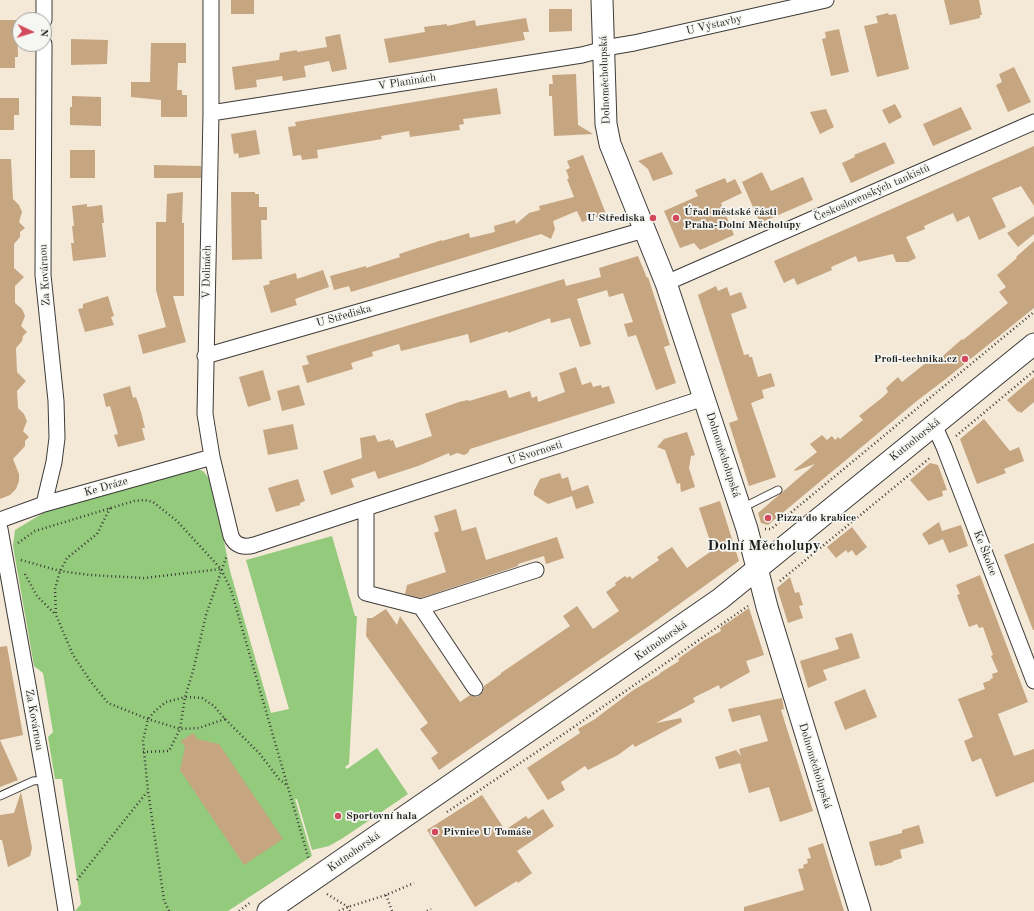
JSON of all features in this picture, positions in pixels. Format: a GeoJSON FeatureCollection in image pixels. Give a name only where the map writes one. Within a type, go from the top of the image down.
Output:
{"type":"FeatureCollection","features":[{"type":"Feature","properties":{"kind":"street"},"geometry":{"type":"LineString","coordinates":[[44,0],[44,12]]}},
{"type":"Feature","properties":{"kind":"street","name":"V Dolinách"},"geometry":{"type":"LineString","coordinates":[[211,0],[211,113],[205,414],[212,456],[233,541]]}},
{"type":"Feature","properties":{"kind":"street","name":"Dolnoměcholupská"},"geometry":{"type":"LineString","coordinates":[[602,0],[606,124],[610,144],[666,283],[750,539],[767,608],[860,911]]}},
{"type":"Feature","properties":{"kind":"street","name":"U Výstavby"},"geometry":{"type":"LineString","coordinates":[[603,50],[826,0]]}},
{"type":"Feature","properties":{"kind":"street","name":"V Planinách"},"geometry":{"type":"LineString","coordinates":[[211,113],[582,55],[603,50]]}},
{"type":"Feature","properties":{"kind":"street","name":"Za Kovárnou"},"geometry":{"type":"LineString","coordinates":[[44,52],[43,275],[56,401],[56,438],[54,462],[44,504]]}},
{"type":"Feature","properties":{"kind":"street","name":"Československých tankistů"},"geometry":{"type":"LineString","coordinates":[[666,283],[1034,122]]}},
{"type":"Feature","properties":{"kind":"street","name":"U Střediska"},"geometry":{"type":"LineString","coordinates":[[205,356],[644,230]]}},
{"type":"Feature","properties":{"kind":"street","name":"Kutnohorská"},"geometry":{"type":"LineString","coordinates":[[268,911],[321,886],[720,599],[1034,344]]}},
{"type":"Feature","properties":{"kind":"street","name":"U Svornosti"},"geometry":{"type":"LineString","coordinates":[[233,541],[238,545],[248,547],[704,398]]}},
{"type":"Feature","properties":{"kind":"street","name":"Ke Školce"},"geometry":{"type":"LineString","coordinates":[[934,425],[944,446],[1034,681]]}},
{"type":"Feature","properties":{"kind":"street","name":"Ke Dráze"},"geometry":{"type":"LineString","coordinates":[[0,520],[44,504],[212,456]]}},
{"type":"Feature","properties":{"kind":"street"},"geometry":{"type":"LineString","coordinates":[[366,508],[366,593],[421,607],[536,570]]}},
{"type":"Feature","properties":{"kind":"street","name":"Za Kovárnou"},"geometry":{"type":"LineString","coordinates":[[0,529],[45,780],[66,911]]}},
{"type":"Feature","properties":{"kind":"street"},"geometry":{"type":"LineString","coordinates":[[421,607],[475,688]]}},
{"type":"Feature","properties":{"kind":"lane"},"geometry":{"type":"LineString","coordinates":[[740,509],[778,490]]}},
{"type":"Feature","properties":{"kind":"lane"},"geometry":{"type":"LineString","coordinates":[[0,796],[33,781],[45,780]]}},
{"type":"Feature","properties":{"kind":"path"},"geometry":{"type":"LineString","coordinates":[[750,539],[763,529],[771,529],[1034,312]]}},
{"type":"Feature","properties":{"kind":"path"},"geometry":{"type":"LineString","coordinates":[[849,524],[1034,371]]}},
{"type":"Feature","properties":{"kind":"path"},"geometry":{"type":"LineString","coordinates":[[4,552],[15,551],[16,544],[35,531],[134,501],[145,500],[153,502],[177,521],[221,569],[231,590],[289,787],[321,886],[348,907],[350,911]]}},
{"type":"Feature","properties":{"kind":"path"},"geometry":{"type":"LineString","coordinates":[[56,615],[56,588],[60,571],[67,558],[97,534],[110,508]]}},
{"type":"Feature","properties":{"kind":"path"},"geometry":{"type":"LineString","coordinates":[[144,752],[169,751],[180,728],[185,697],[193,671],[206,615],[221,569],[233,541]]}},
{"type":"Feature","properties":{"kind":"path"},"geometry":{"type":"LineString","coordinates":[[21,565],[17,559],[60,571],[90,575],[144,578],[221,569]]}},
{"type":"Feature","properties":{"kind":"path"},"geometry":{"type":"LineString","coordinates":[[24,571],[37,596],[56,615],[73,655],[91,682],[108,703],[148,720],[180,728],[199,728],[225,719]]}},
{"type":"Feature","properties":{"kind":"path"},"geometry":{"type":"LineString","coordinates":[[169,911],[164,900],[148,791],[143,741],[148,720],[155,712],[166,702],[185,697],[202,698],[214,706],[260,754],[279,780],[289,787]]}},
{"type":"Feature","properties":{"kind":"path"},"geometry":{"type":"LineString","coordinates":[[63,888],[72,886],[148,791]]}},
{"type":"Feature","properties":{"kind":"path"},"geometry":{"type":"LineString","coordinates":[[339,911],[386,895],[414,883]]}},
{"type":"Feature","properties":{"kind":"path"},"geometry":{"type":"LineString","coordinates":[[386,895],[392,911]]}},
{"type":"Feature","properties":{"kind":"path"},"geometry":{"type":"LineString","coordinates":[[427,911],[431,909]]}},
{"type":"Feature","properties":{"kind":"green space"},"geometry":{"type":"Polygon","coordinates":[[[193,468],[203,471],[212,482],[230,571],[271,713],[289,709],[246,560],[332,536],[355,616],[357,616],[349,764],[345,767],[347,769],[377,748],[408,794],[343,838],[329,846],[312,850],[297,799],[295,799],[312,856],[228,911],[75,911],[81,904],[62,779],[55,779],[48,737],[53,732],[43,673],[34,666],[13,546],[15,530],[45,512],[193,468]]]}},
{"type":"Feature","properties":{"kind":"building"},"geometry":{"type":"Polygon","coordinates":[[[231,0],[254,0],[254,14],[231,14],[231,0]]]}},
{"type":"Feature","properties":{"kind":"building"},"geometry":{"type":"Polygon","coordinates":[[[944,0],[979,0],[982,15],[980,15],[980,18],[950,25],[944,0]]]}},
{"type":"Feature","properties":{"kind":"building"},"geometry":{"type":"Polygon","coordinates":[[[549,9],[572,9],[572,31],[549,32],[549,9]]]}},
{"type":"Feature","properties":{"kind":"building"},"geometry":{"type":"Polygon","coordinates":[[[888,13],[889,15],[896,14],[909,69],[877,77],[864,26],[878,23],[876,16],[888,13]]]}},
{"type":"Feature","properties":{"kind":"building"},"geometry":{"type":"Polygon","coordinates":[[[526,18],[529,32],[523,32],[525,40],[389,63],[384,39],[425,32],[424,27],[447,24],[447,26],[475,20],[476,26],[526,18]]]}},
{"type":"Feature","properties":{"kind":"building"},"geometry":{"type":"Polygon","coordinates":[[[0,20],[12,20],[12,52],[18,52],[18,57],[15,57],[15,68],[0,68],[0,20]]]}},
{"type":"Feature","properties":{"kind":"building"},"geometry":{"type":"Polygon","coordinates":[[[839,29],[849,72],[831,76],[822,39],[826,38],[825,32],[839,29]]]}},
{"type":"Feature","properties":{"kind":"building"},"geometry":{"type":"Polygon","coordinates":[[[340,34],[347,69],[332,72],[329,61],[304,66],[306,77],[283,81],[282,76],[256,80],[257,87],[235,90],[232,67],[279,60],[280,53],[327,47],[325,37],[340,34]]]}},
{"type":"Feature","properties":{"kind":"building"},"geometry":{"type":"Polygon","coordinates":[[[71,39],[108,40],[107,64],[71,65],[71,39]]]}},
{"type":"Feature","properties":{"kind":"building"},"geometry":{"type":"Polygon","coordinates":[[[151,43],[186,43],[186,63],[178,63],[177,90],[182,90],[182,95],[187,95],[187,117],[161,117],[161,100],[131,97],[131,82],[150,82],[151,43]]]}},
{"type":"Feature","properties":{"kind":"building"},"geometry":{"type":"Polygon","coordinates":[[[1014,67],[1031,102],[1008,112],[996,85],[1002,82],[999,74],[1014,67]]]}},
{"type":"Feature","properties":{"kind":"building"},"geometry":{"type":"Polygon","coordinates":[[[576,74],[578,125],[593,134],[554,136],[552,96],[549,96],[549,84],[553,84],[552,75],[576,74]]]}},
{"type":"Feature","properties":{"kind":"building"},"geometry":{"type":"Polygon","coordinates":[[[497,88],[501,114],[463,119],[464,124],[459,125],[460,130],[410,137],[409,131],[381,136],[382,139],[317,150],[318,158],[302,160],[301,155],[293,156],[288,127],[296,126],[295,122],[497,88]]]}},
{"type":"Feature","properties":{"kind":"building"},"geometry":{"type":"Polygon","coordinates":[[[72,96],[101,97],[101,126],[70,125],[70,107],[72,107],[72,96]]]}},
{"type":"Feature","properties":{"kind":"building"},"geometry":{"type":"Polygon","coordinates":[[[0,98],[19,98],[19,115],[14,115],[14,130],[0,130],[0,98]]]}},
{"type":"Feature","properties":{"kind":"building"},"geometry":{"type":"Polygon","coordinates":[[[895,104],[902,117],[889,124],[882,110],[895,104]]]}},
{"type":"Feature","properties":{"kind":"building"},"geometry":{"type":"Polygon","coordinates":[[[961,107],[972,129],[933,146],[923,124],[961,107]]]}},
{"type":"Feature","properties":{"kind":"building"},"geometry":{"type":"Polygon","coordinates":[[[826,109],[834,127],[820,134],[810,112],[826,109]]]}},
{"type":"Feature","properties":{"kind":"building"},"geometry":{"type":"Polygon","coordinates":[[[256,130],[260,154],[239,158],[238,153],[234,154],[231,134],[256,130]]]}},
{"type":"Feature","properties":{"kind":"building"},"geometry":{"type":"Polygon","coordinates":[[[885,142],[895,163],[851,183],[842,163],[855,157],[854,155],[885,142]]]}},
{"type":"Feature","properties":{"kind":"building"},"geometry":{"type":"Polygon","coordinates":[[[1034,146],[1034,206],[1021,186],[992,198],[1006,227],[979,240],[969,216],[957,222],[953,213],[924,226],[925,229],[906,237],[916,258],[908,262],[896,262],[893,254],[858,262],[856,256],[831,267],[832,270],[797,285],[794,278],[784,283],[774,261],[1034,146]]]}},
{"type":"Feature","properties":{"kind":"building"},"geometry":{"type":"Polygon","coordinates":[[[70,150],[95,150],[95,178],[70,178],[70,150]]]}},
{"type":"Feature","properties":{"kind":"building"},"geometry":{"type":"Polygon","coordinates":[[[662,152],[673,174],[653,181],[648,169],[638,161],[662,152]]]}},
{"type":"Feature","properties":{"kind":"building"},"geometry":{"type":"Polygon","coordinates":[[[583,155],[606,214],[582,222],[577,211],[553,221],[555,229],[551,239],[541,234],[351,292],[349,286],[334,290],[330,276],[366,266],[366,268],[400,257],[399,254],[442,240],[469,233],[470,238],[495,232],[494,226],[515,220],[516,224],[529,213],[540,210],[539,206],[574,197],[567,179],[569,178],[566,170],[570,168],[567,161],[583,155]]]}},
{"type":"Feature","properties":{"kind":"building"},"geometry":{"type":"Polygon","coordinates":[[[0,159],[11,159],[13,199],[19,205],[22,212],[19,222],[25,228],[20,232],[20,237],[14,244],[14,268],[24,277],[15,286],[15,303],[22,309],[25,316],[21,326],[27,332],[16,348],[17,372],[26,381],[17,391],[18,408],[24,414],[27,421],[23,431],[29,437],[25,441],[25,446],[13,459],[19,474],[19,481],[16,489],[10,495],[0,499],[0,159]]]}},
{"type":"Feature","properties":{"kind":"building"},"geometry":{"type":"Polygon","coordinates":[[[154,165],[201,166],[201,178],[154,178],[154,165]]]}},
{"type":"Feature","properties":{"kind":"building"},"geometry":{"type":"Polygon","coordinates":[[[762,172],[771,191],[803,177],[813,200],[760,223],[742,182],[762,172]]]}},
{"type":"Feature","properties":{"kind":"building"},"geometry":{"type":"Polygon","coordinates":[[[725,178],[727,183],[735,179],[742,193],[721,203],[734,235],[700,250],[694,243],[680,248],[664,211],[698,196],[695,190],[725,178]]]}},
{"type":"Feature","properties":{"kind":"building"},"geometry":{"type":"Polygon","coordinates":[[[183,192],[182,223],[184,223],[184,296],[173,296],[186,342],[143,354],[138,335],[166,327],[156,290],[156,222],[166,222],[167,194],[183,192]]]}},
{"type":"Feature","properties":{"kind":"building"},"geometry":{"type":"Polygon","coordinates":[[[231,192],[255,192],[255,194],[259,194],[259,207],[267,207],[267,220],[261,220],[262,259],[232,260],[231,192]]]}},
{"type":"Feature","properties":{"kind":"building"},"geometry":{"type":"Polygon","coordinates":[[[87,204],[87,207],[102,205],[104,223],[102,223],[106,257],[73,261],[71,243],[74,243],[72,206],[87,204]]]}},
{"type":"Feature","properties":{"kind":"building"},"geometry":{"type":"Polygon","coordinates":[[[1034,216],[1034,234],[1018,247],[1007,233],[1034,216]]]}},
{"type":"Feature","properties":{"kind":"building"},"geometry":{"type":"Polygon","coordinates":[[[1034,241],[1034,308],[918,400],[768,525],[761,523],[758,513],[815,464],[795,471],[794,470],[817,452],[810,444],[822,435],[827,440],[832,436],[835,440],[838,437],[840,439],[863,420],[859,416],[888,392],[886,388],[898,377],[902,382],[932,358],[935,363],[962,339],[963,340],[1008,303],[999,292],[1006,287],[997,275],[1034,241]]]}},
{"type":"Feature","properties":{"kind":"building"},"geometry":{"type":"Polygon","coordinates":[[[638,256],[647,278],[648,277],[670,345],[664,347],[676,383],[656,390],[636,335],[628,337],[624,324],[633,322],[623,293],[609,297],[607,290],[577,299],[591,344],[580,347],[570,318],[551,323],[550,318],[508,333],[508,331],[470,343],[468,334],[401,351],[399,344],[372,352],[373,356],[351,363],[353,369],[307,383],[302,366],[309,364],[306,356],[564,279],[566,286],[601,277],[599,268],[638,256]]]}},
{"type":"Feature","properties":{"kind":"building"},"geometry":{"type":"Polygon","coordinates":[[[323,270],[329,287],[295,299],[297,305],[271,313],[263,286],[270,284],[269,281],[296,273],[297,279],[323,270]]]}},
{"type":"Feature","properties":{"kind":"building"},"geometry":{"type":"Polygon","coordinates":[[[716,286],[718,291],[727,287],[730,296],[741,292],[747,308],[731,314],[744,355],[749,354],[749,357],[752,357],[758,377],[771,373],[775,386],[762,390],[764,398],[751,403],[776,477],[749,486],[729,423],[738,420],[698,295],[716,286]]]}},
{"type":"Feature","properties":{"kind":"building"},"geometry":{"type":"Polygon","coordinates":[[[108,296],[114,316],[111,317],[114,325],[85,332],[78,309],[83,308],[83,304],[108,296]]]}},
{"type":"Feature","properties":{"kind":"building"},"geometry":{"type":"Polygon","coordinates":[[[576,367],[582,385],[591,382],[593,387],[601,385],[602,388],[609,386],[615,403],[470,449],[468,453],[464,455],[457,453],[450,456],[449,453],[418,466],[378,479],[375,471],[351,479],[354,487],[331,495],[323,471],[362,458],[360,438],[375,435],[378,442],[390,439],[390,441],[393,440],[396,448],[432,436],[425,414],[459,402],[469,401],[506,390],[509,398],[530,391],[532,398],[537,396],[538,402],[565,392],[559,373],[576,367]]]}},
{"type":"Feature","properties":{"kind":"building"},"geometry":{"type":"Polygon","coordinates":[[[263,370],[271,400],[248,407],[239,377],[263,370]]]}},
{"type":"Feature","properties":{"kind":"building"},"geometry":{"type":"Polygon","coordinates":[[[1034,377],[1034,402],[1021,413],[1019,411],[1018,412],[1007,400],[1034,377]]]}},
{"type":"Feature","properties":{"kind":"building"},"geometry":{"type":"Polygon","coordinates":[[[299,385],[305,405],[282,411],[277,391],[299,385]]]}},
{"type":"Feature","properties":{"kind":"building"},"geometry":{"type":"Polygon","coordinates":[[[130,386],[133,398],[136,397],[141,412],[145,428],[142,428],[145,440],[118,447],[114,435],[118,434],[110,406],[106,407],[103,394],[130,386]]]}},
{"type":"Feature","properties":{"kind":"building"},"geometry":{"type":"Polygon","coordinates":[[[984,419],[1010,451],[1019,447],[1024,461],[1004,469],[1006,473],[977,484],[960,439],[984,419]]]}},
{"type":"Feature","properties":{"kind":"building"},"geometry":{"type":"Polygon","coordinates":[[[293,424],[298,449],[268,455],[263,430],[293,424]]]}},
{"type":"Feature","properties":{"kind":"building"},"geometry":{"type":"Polygon","coordinates":[[[687,432],[695,455],[691,456],[689,468],[695,487],[681,492],[680,483],[677,484],[665,450],[657,447],[664,439],[687,432]]]}},
{"type":"Feature","properties":{"kind":"building"},"geometry":{"type":"Polygon","coordinates":[[[930,463],[938,465],[947,490],[942,491],[943,496],[928,501],[910,480],[930,463]]]}},
{"type":"Feature","properties":{"kind":"building"},"geometry":{"type":"Polygon","coordinates":[[[560,473],[562,479],[568,477],[572,491],[588,485],[594,503],[576,509],[572,496],[548,504],[534,495],[534,491],[540,479],[560,473]]]}},
{"type":"Feature","properties":{"kind":"building"},"geometry":{"type":"Polygon","coordinates":[[[298,479],[305,501],[300,503],[300,505],[276,512],[268,488],[298,479]]]}},
{"type":"Feature","properties":{"kind":"building"},"geometry":{"type":"Polygon","coordinates":[[[720,501],[739,561],[649,626],[439,770],[431,758],[438,753],[420,729],[428,723],[366,636],[367,618],[372,618],[386,609],[397,625],[400,616],[460,702],[470,695],[476,697],[483,692],[484,686],[501,673],[570,626],[563,616],[577,606],[593,629],[619,611],[606,592],[625,576],[627,578],[630,576],[632,579],[659,560],[657,557],[672,547],[687,568],[713,550],[699,508],[720,501]]]}},
{"type":"Feature","properties":{"kind":"building"},"geometry":{"type":"Polygon","coordinates":[[[456,509],[462,531],[476,527],[486,560],[557,537],[564,558],[546,564],[544,556],[421,598],[405,594],[407,585],[446,572],[434,533],[439,531],[434,516],[456,509]]]}},
{"type":"Feature","properties":{"kind":"building"},"geometry":{"type":"Polygon","coordinates":[[[939,522],[942,531],[961,525],[968,546],[949,553],[943,539],[929,545],[922,534],[939,522]]]}},
{"type":"Feature","properties":{"kind":"building"},"geometry":{"type":"Polygon","coordinates":[[[852,527],[867,547],[856,556],[852,550],[848,553],[846,550],[836,558],[827,547],[852,527]]]}},
{"type":"Feature","properties":{"kind":"building"},"geometry":{"type":"Polygon","coordinates":[[[1034,543],[1034,630],[1033,630],[1004,555],[1034,543]]]}},
{"type":"Feature","properties":{"kind":"building"},"geometry":{"type":"Polygon","coordinates":[[[980,575],[1028,702],[998,714],[1014,756],[1034,749],[1034,782],[996,797],[981,758],[972,762],[964,741],[973,737],[958,699],[985,689],[983,683],[991,680],[990,679],[993,678],[992,674],[998,672],[991,656],[993,655],[983,627],[979,628],[977,624],[969,627],[957,595],[960,594],[956,585],[980,575]]]}},
{"type":"Feature","properties":{"kind":"building"},"geometry":{"type":"Polygon","coordinates":[[[790,577],[795,593],[799,592],[803,605],[799,606],[803,618],[788,623],[777,588],[790,577]]]}},
{"type":"Feature","properties":{"kind":"building"},"geometry":{"type":"Polygon","coordinates":[[[749,608],[764,655],[746,661],[750,672],[720,689],[719,685],[693,698],[695,702],[656,723],[681,718],[682,722],[635,747],[633,744],[618,755],[588,770],[585,766],[561,782],[565,790],[548,800],[527,768],[580,733],[578,729],[595,719],[632,691],[679,661],[678,659],[703,641],[721,631],[720,628],[749,608]]]}},
{"type":"Feature","properties":{"kind":"building"},"geometry":{"type":"Polygon","coordinates":[[[852,633],[860,658],[823,670],[827,680],[808,688],[800,661],[839,649],[835,638],[852,633]]]}},
{"type":"Feature","properties":{"kind":"building"},"geometry":{"type":"Polygon","coordinates":[[[7,646],[23,735],[0,740],[0,647],[7,646]]]}},
{"type":"Feature","properties":{"kind":"building"},"geometry":{"type":"Polygon","coordinates":[[[865,689],[877,717],[845,730],[834,702],[865,689]]]}},
{"type":"Feature","properties":{"kind":"building"},"geometry":{"type":"Polygon","coordinates":[[[782,698],[784,709],[781,710],[813,811],[780,822],[769,787],[749,793],[740,763],[719,769],[715,757],[736,750],[741,756],[739,749],[768,741],[760,715],[732,722],[728,709],[782,698]]]}},
{"type":"Feature","properties":{"kind":"building"},"geometry":{"type":"Polygon","coordinates":[[[193,733],[197,739],[219,744],[283,839],[244,865],[180,770],[185,747],[181,741],[193,733]]]}},
{"type":"Feature","properties":{"kind":"building"},"geometry":{"type":"Polygon","coordinates":[[[0,740],[18,780],[0,787],[0,740]]]}},
{"type":"Feature","properties":{"kind":"building"},"geometry":{"type":"Polygon","coordinates":[[[21,792],[32,848],[30,856],[8,867],[2,840],[0,840],[0,815],[14,813],[21,792]]]}},
{"type":"Feature","properties":{"kind":"building"},"geometry":{"type":"Polygon","coordinates":[[[482,795],[505,830],[526,816],[528,819],[543,809],[554,826],[517,851],[532,873],[518,883],[517,881],[475,907],[427,830],[482,795]]]}},
{"type":"Feature","properties":{"kind":"building"},"geometry":{"type":"Polygon","coordinates":[[[919,825],[924,843],[900,850],[902,858],[880,866],[875,866],[869,842],[902,833],[902,830],[919,825]]]}},
{"type":"Feature","properties":{"kind":"building"},"geometry":{"type":"Polygon","coordinates":[[[823,843],[844,911],[744,911],[744,907],[804,890],[798,869],[804,868],[803,865],[808,863],[807,859],[811,858],[808,848],[823,843]]]}},
{"type":"Feature","properties":{"kind":"place","name":"U Střediska"},"geometry":{"type":"Point","coordinates":[653,218]}},
{"type":"Feature","properties":{"kind":"place","name":"Úřad městské části Praha-Dolní Měcholupy"},"geometry":{"type":"Point","coordinates":[676,218]}},
{"type":"Feature","properties":{"kind":"place","name":"Profi-technika.cz"},"geometry":{"type":"Point","coordinates":[965,359]}},
{"type":"Feature","properties":{"kind":"place","name":"Pizza do krabice"},"geometry":{"type":"Point","coordinates":[768,518]}},
{"type":"Feature","properties":{"kind":"place","name":"Sportovní hala"},"geometry":{"type":"Point","coordinates":[338,816]}},
{"type":"Feature","properties":{"kind":"place","name":"Pivnice U Tomáše"},"geometry":{"type":"Point","coordinates":[435,832]}},
{"type":"Feature","properties":{"kind":"district","name":"Dolní Měcholupy"},"geometry":{"type":"Point","coordinates":[764,546]}}]}
